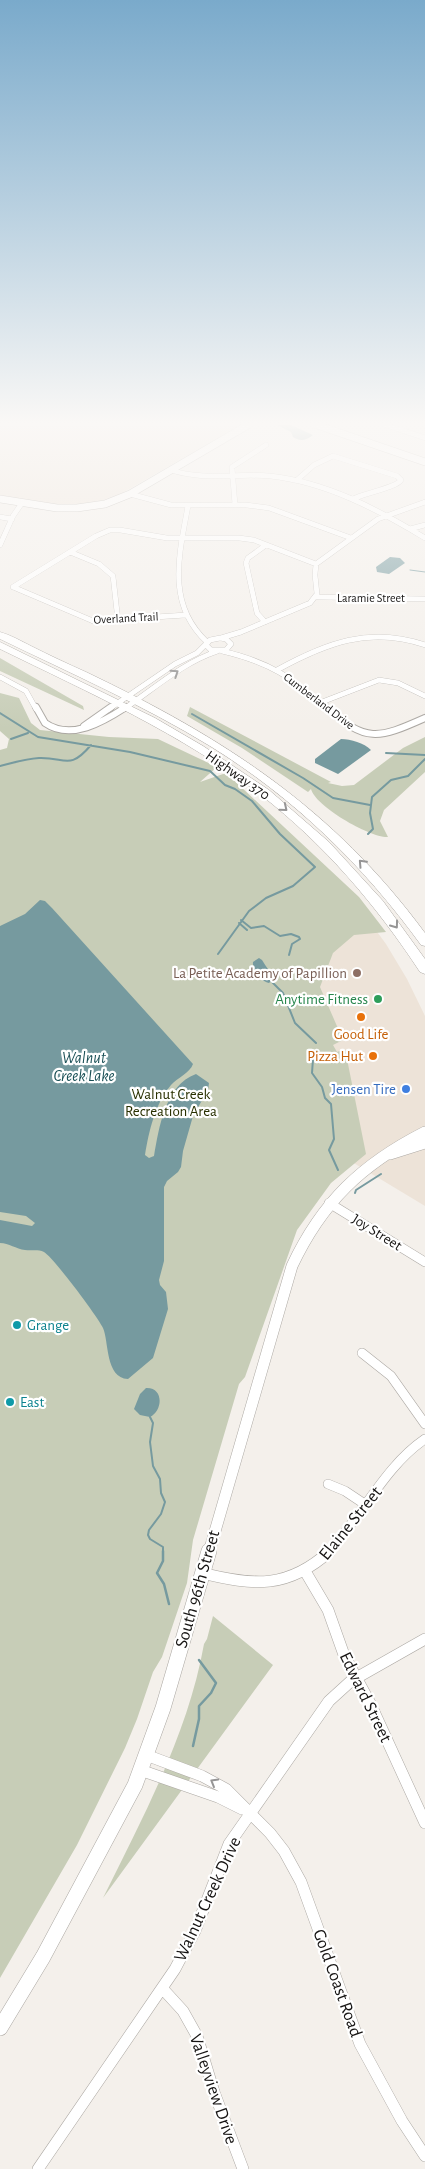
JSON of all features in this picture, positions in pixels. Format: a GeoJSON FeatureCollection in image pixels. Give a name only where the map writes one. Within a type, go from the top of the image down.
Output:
{"type":"FeatureCollection","features":[{"type":"Feature","properties":{"kind":"highway","name":"Highway 370"},"geometry":{"type":"LineString","coordinates":[[0,635],[126,702],[182,725],[242,761],[298,804],[341,841],[392,897],[425,942]]}},
{"type":"Feature","properties":{"kind":"highway"},"geometry":{"type":"LineString","coordinates":[[0,645],[16,653],[32,665],[126,702],[254,770]]}},
{"type":"Feature","properties":{"kind":"highway","name":"Highway 370"},"geometry":{"type":"LineString","coordinates":[[126,702],[220,761],[295,817],[347,866],[372,894],[425,969]]}},
{"type":"Feature","properties":{"kind":"main road","name":"South 96th Street"},"geometry":{"type":"LineString","coordinates":[[0,2028],[112,1831],[146,1755],[163,1708],[292,1266],[311,1226],[329,1203],[351,1180],[401,1143],[425,1132]]}},
{"type":"Feature","properties":{"kind":"main road"},"geometry":{"type":"LineString","coordinates":[[384,1156],[425,1143]]}},
{"type":"Feature","properties":{"kind":"street"},"geometry":{"type":"LineString","coordinates":[[0,545],[9,526]]}},
{"type":"Feature","properties":{"kind":"street"},"geometry":{"type":"LineString","coordinates":[[184,526],[178,576],[186,615],[193,628],[207,643]]}},
{"type":"Feature","properties":{"kind":"street"},"geometry":{"type":"LineString","coordinates":[[320,526],[351,538]]}},
{"type":"Feature","properties":{"kind":"street"},"geometry":{"type":"LineString","coordinates":[[0,677],[28,692],[40,717],[49,726],[64,730],[75,730],[88,729],[98,725],[126,702],[207,643],[302,608],[317,597],[313,571],[316,564],[368,526]]}},
{"type":"Feature","properties":{"kind":"street"},"geometry":{"type":"LineString","coordinates":[[406,526],[425,538]]}},
{"type":"Feature","properties":{"kind":"street"},"geometry":{"type":"LineString","coordinates":[[410,529],[418,526]]}},
{"type":"Feature","properties":{"kind":"street"},"geometry":{"type":"LineString","coordinates":[[70,552],[110,530],[182,538],[239,538],[266,545],[316,564]]}},
{"type":"Feature","properties":{"kind":"street"},"geometry":{"type":"LineString","coordinates":[[265,622],[257,613],[246,563],[248,558],[266,545]]}},
{"type":"Feature","properties":{"kind":"street"},"geometry":{"type":"LineString","coordinates":[[70,552],[96,562],[113,576],[118,621]]}},
{"type":"Feature","properties":{"kind":"street","name":"Overland Trail"},"geometry":{"type":"LineString","coordinates":[[70,552],[13,587],[85,619],[102,622],[186,615]]}},
{"type":"Feature","properties":{"kind":"street","name":"Laramie Street"},"geometry":{"type":"LineString","coordinates":[[317,597],[425,599]]}},
{"type":"Feature","properties":{"kind":"street"},"geometry":{"type":"LineString","coordinates":[[197,632],[231,643]]}},
{"type":"Feature","properties":{"kind":"street"},"geometry":{"type":"LineString","coordinates":[[197,632],[201,641],[201,649]]}},
{"type":"Feature","properties":{"kind":"street"},"geometry":{"type":"LineString","coordinates":[[75,730],[199,658],[228,649],[241,632]]}},
{"type":"Feature","properties":{"kind":"street"},"geometry":{"type":"LineString","coordinates":[[277,670],[294,660],[344,640],[359,637],[397,636],[425,645]]}},
{"type":"Feature","properties":{"kind":"street","name":"Cumberland Drive"},"geometry":{"type":"LineString","coordinates":[[207,643],[210,650],[242,655],[277,670],[300,684],[357,731],[369,735],[384,735],[425,718]]}},
{"type":"Feature","properties":{"kind":"street","name":"Cumberland Drive"},"geometry":{"type":"LineString","coordinates":[[231,643],[242,655]]}},
{"type":"Feature","properties":{"kind":"street"},"geometry":{"type":"LineString","coordinates":[[322,702],[373,682],[387,680],[408,687],[425,696]]}},
{"type":"Feature","properties":{"kind":"street","name":"Joy Street"},"geometry":{"type":"LineString","coordinates":[[329,1203],[425,1262]]}},
{"type":"Feature","properties":{"kind":"street"},"geometry":{"type":"LineString","coordinates":[[362,1353],[391,1376],[425,1424]]}},
{"type":"Feature","properties":{"kind":"street","name":"Elaine Street"},"geometry":{"type":"LineString","coordinates":[[202,1573],[241,1582],[256,1583],[282,1580],[316,1565],[338,1543],[402,1455],[425,1439]]}},
{"type":"Feature","properties":{"kind":"street"},"geometry":{"type":"LineString","coordinates":[[328,1484],[344,1491],[366,1505]]}},
{"type":"Feature","properties":{"kind":"street","name":"Edward Street"},"geometry":{"type":"LineString","coordinates":[[305,1571],[328,1610],[344,1655],[358,1678],[425,1823]]}},
{"type":"Feature","properties":{"kind":"street","name":"Walnut Creek Drive"},"geometry":{"type":"LineString","coordinates":[[38,2169],[175,1969],[195,1931],[222,1858],[328,1701],[339,1690],[425,1639]]}},
{"type":"Feature","properties":{"kind":"street","name":"Gold Coast Road"},"geometry":{"type":"LineString","coordinates":[[146,1755],[215,1782],[226,1790],[270,1833],[284,1851],[301,1882],[360,2044],[402,2121],[425,2156]]}},
{"type":"Feature","properties":{"kind":"street","name":"Gold Coast Road"},"geometry":{"type":"LineString","coordinates":[[140,1770],[218,1797],[250,1814]]}},
{"type":"Feature","properties":{"kind":"street","name":"Valleyview Drive"},"geometry":{"type":"LineString","coordinates":[[162,1988],[183,2011],[197,2036],[214,2092],[243,2169]]}},
{"type":"Feature","properties":{"kind":"shaded area"},"geometry":{"type":"Polygon","coordinates":[[[361,910],[386,944],[407,979],[425,1016],[425,1206],[352,1162],[308,991],[361,910]]]}},
{"type":"Feature","properties":{"kind":"green space"},"geometry":{"type":"Polygon","coordinates":[[[0,658],[83,706],[84,710],[0,671],[0,658]]]}},
{"type":"Feature","properties":{"kind":"green space","name":"Walnut Creek Recreation Area"},"geometry":{"type":"Polygon","coordinates":[[[0,693],[19,698],[31,723],[40,730],[109,737],[158,739],[217,767],[200,782],[226,773],[359,897],[386,932],[354,935],[333,953],[320,987],[343,1040],[333,1045],[337,1052],[345,1049],[366,1154],[331,1183],[297,1230],[245,1377],[239,1384],[193,1540],[187,1583],[162,1657],[153,1672],[125,1748],[77,1845],[0,1978],[0,750],[7,748],[9,739],[0,731],[0,693]]]}},
{"type":"Feature","properties":{"kind":"green space"},"geometry":{"type":"Polygon","coordinates":[[[190,707],[331,782],[328,783],[342,786],[354,785],[403,748],[425,737],[425,772],[384,810],[380,821],[388,837],[380,836],[344,820],[322,804],[311,789],[308,792],[242,748],[187,716],[190,707]]]}},
{"type":"Feature","properties":{"kind":"green space"},"geometry":{"type":"Polygon","coordinates":[[[213,1616],[273,1665],[103,1898],[148,1806],[176,1743],[197,1677],[204,1644],[213,1616]]]}},
{"type":"Feature","properties":{"kind":"water"},"geometry":{"type":"Polygon","coordinates":[[[390,557],[400,558],[405,563],[389,574],[377,572],[376,567],[390,557]]]}},
{"type":"Feature","properties":{"kind":"water"},"geometry":{"type":"Polygon","coordinates":[[[341,739],[357,742],[371,750],[338,774],[315,763],[315,759],[341,739]]]}},
{"type":"Feature","properties":{"kind":"water","name":"Walnut Creek Lake"},"geometry":{"type":"Polygon","coordinates":[[[40,900],[45,901],[52,908],[193,1064],[165,1092],[151,1127],[145,1155],[149,1158],[154,1156],[165,1109],[170,1097],[177,1088],[196,1074],[209,1083],[208,1090],[193,1116],[183,1151],[181,1167],[167,1181],[164,1187],[164,1261],[159,1280],[160,1285],[166,1292],[168,1309],[153,1358],[128,1379],[121,1377],[115,1372],[109,1358],[103,1328],[75,1288],[49,1256],[42,1251],[22,1249],[0,1243],[0,1220],[32,1226],[35,1223],[26,1216],[0,1212],[0,926],[25,914],[40,900]]]}},
{"type":"Feature","properties":{"kind":"water"},"geometry":{"type":"Polygon","coordinates":[[[259,958],[273,979],[269,983],[260,978],[255,972],[253,962],[259,958]]]}},
{"type":"Feature","properties":{"kind":"water"},"geometry":{"type":"Polygon","coordinates":[[[146,1388],[156,1391],[160,1400],[157,1410],[150,1417],[140,1415],[134,1409],[140,1394],[146,1388]]]}},
{"type":"Feature","properties":{"kind":"waterway"},"geometry":{"type":"LineString","coordinates":[[410,570],[425,572]]}},
{"type":"Feature","properties":{"kind":"waterway"},"geometry":{"type":"LineString","coordinates":[[0,713],[38,737],[91,746]]}},
{"type":"Feature","properties":{"kind":"waterway"},"geometry":{"type":"LineString","coordinates":[[192,714],[303,778],[333,798],[370,805]]}},
{"type":"Feature","properties":{"kind":"waterway"},"geometry":{"type":"LineString","coordinates":[[11,739],[28,733]]}},
{"type":"Feature","properties":{"kind":"waterway"},"geometry":{"type":"LineString","coordinates":[[0,766],[39,758],[72,760],[84,753],[91,746]]}},
{"type":"Feature","properties":{"kind":"waterway"},"geometry":{"type":"LineString","coordinates":[[91,746],[130,752],[210,771],[225,785],[235,789],[252,801],[280,834],[315,867],[293,886],[266,898],[249,911],[242,921]]}},
{"type":"Feature","properties":{"kind":"waterway"},"geometry":{"type":"LineString","coordinates":[[386,753],[425,755]]}},
{"type":"Feature","properties":{"kind":"waterway"},"geometry":{"type":"LineString","coordinates":[[368,834],[373,829],[370,813],[372,797],[391,780],[408,776],[425,759]]}},
{"type":"Feature","properties":{"kind":"waterway"},"geometry":{"type":"LineString","coordinates":[[242,921],[251,928],[264,926],[280,936],[291,934],[299,937],[300,939],[292,944],[289,955]]}},
{"type":"Feature","properties":{"kind":"waterway"},"geometry":{"type":"LineString","coordinates":[[218,954],[240,924]]}},
{"type":"Feature","properties":{"kind":"waterway"},"geometry":{"type":"LineString","coordinates":[[240,924],[247,930]]}},
{"type":"Feature","properties":{"kind":"waterway"},"geometry":{"type":"LineString","coordinates":[[271,981],[283,993],[295,1023],[316,1043]]}},
{"type":"Feature","properties":{"kind":"waterway"},"geometry":{"type":"LineString","coordinates":[[323,1054],[322,1057],[313,1059],[312,1073],[322,1087],[325,1098],[331,1104],[334,1139],[329,1150],[338,1170]]}},
{"type":"Feature","properties":{"kind":"waterway"},"geometry":{"type":"LineString","coordinates":[[355,1193],[356,1190],[381,1174]]}},
{"type":"Feature","properties":{"kind":"waterway"},"geometry":{"type":"LineString","coordinates":[[150,1417],[153,1423],[150,1442],[153,1466],[160,1479],[161,1493],[165,1502],[161,1514],[149,1530],[148,1535],[150,1539],[163,1547],[163,1561],[157,1573],[164,1584],[169,1604]]}},
{"type":"Feature","properties":{"kind":"waterway"},"geometry":{"type":"LineString","coordinates":[[193,1746],[199,1719],[199,1706],[211,1693],[216,1683],[199,1660]]}},
{"type":"Feature","properties":{"kind":"place","name":"La Petite Academy of Papillion"},"geometry":{"type":"Point","coordinates":[357,973]}},
{"type":"Feature","properties":{"kind":"place","name":"Anytime Fitness"},"geometry":{"type":"Point","coordinates":[378,999]}},
{"type":"Feature","properties":{"kind":"place","name":"Good Life"},"geometry":{"type":"Point","coordinates":[361,1017]}},
{"type":"Feature","properties":{"kind":"place","name":"Pizza Hut"},"geometry":{"type":"Point","coordinates":[373,1056]}},
{"type":"Feature","properties":{"kind":"place","name":"Jensen Tire"},"geometry":{"type":"Point","coordinates":[406,1089]}},
{"type":"Feature","properties":{"kind":"place","name":"Grange"},"geometry":{"type":"Point","coordinates":[17,1325]}},
{"type":"Feature","properties":{"kind":"place","name":"East"},"geometry":{"type":"Point","coordinates":[10,1402]}}]}
